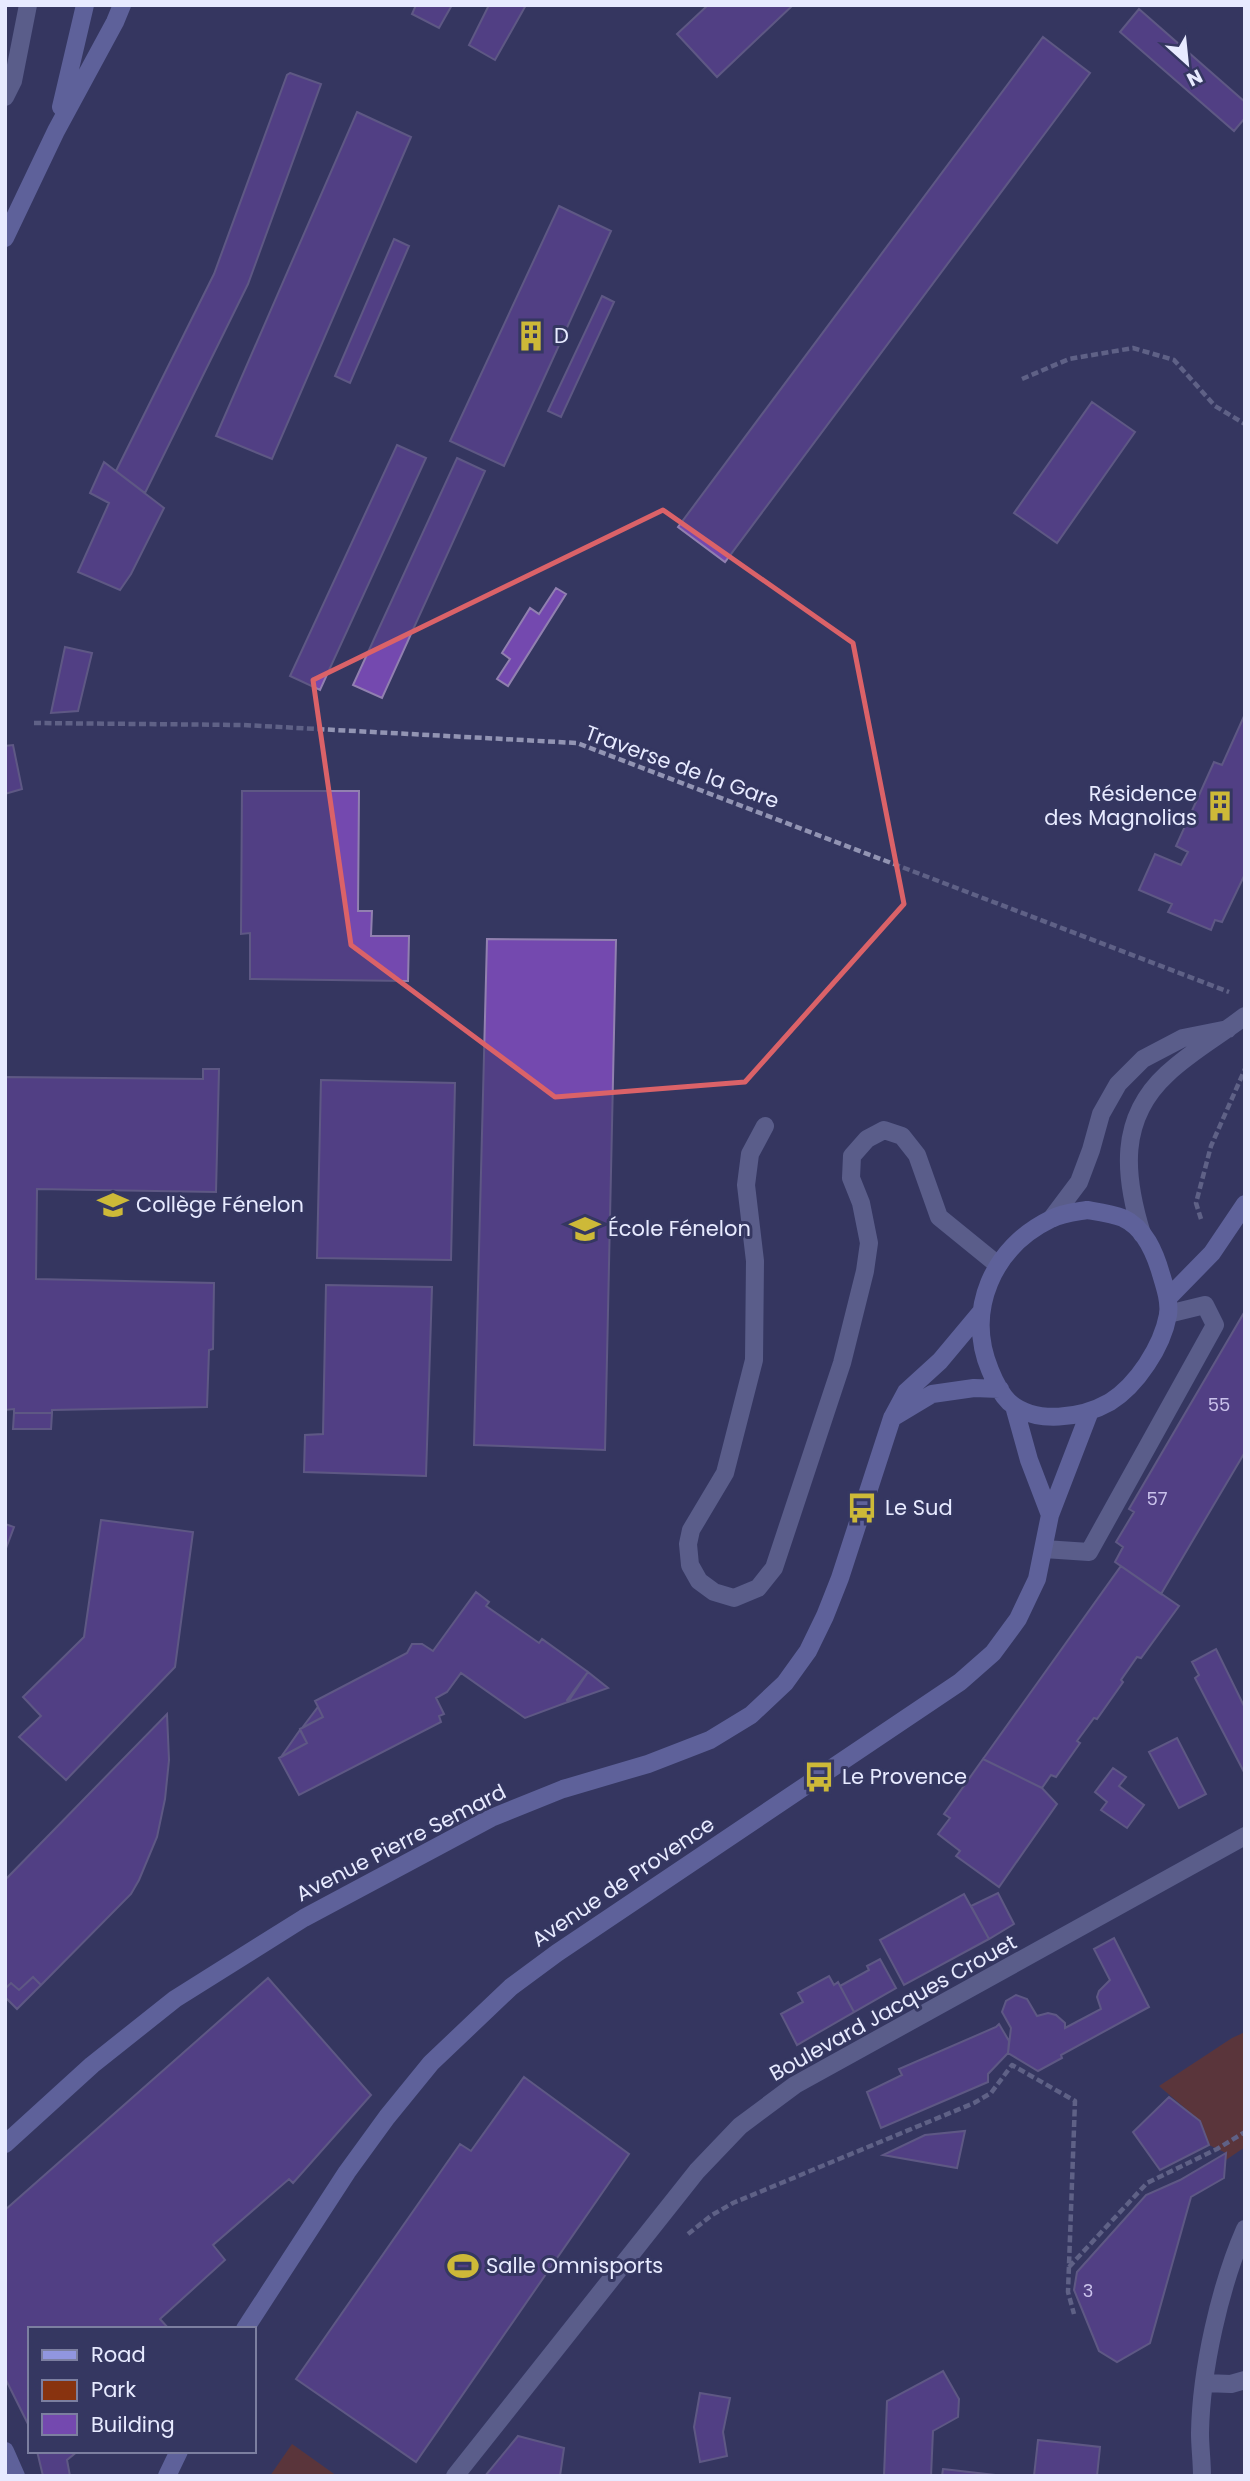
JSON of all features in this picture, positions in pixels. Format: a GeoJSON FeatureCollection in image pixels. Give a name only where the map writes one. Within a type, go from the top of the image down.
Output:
{"type":"FeatureCollection","features":[{"type":"Feature","properties":{"kind":"main road"},"geometry":{"type":"LineString","coordinates":[[56,131],[85,5]]}},
{"type":"Feature","properties":{"kind":"main road"},"geometry":{"type":"LineString","coordinates":[[5,238],[56,131],[122,5]]}},
{"type":"Feature","properties":{"kind":"main road"},"geometry":{"type":"LineString","coordinates":[[1168,1306],[1155,1254],[1142,1234],[1125,1219],[1087,1210],[1052,1218],[1032,1230],[998,1265],[986,1289],[979,1334],[983,1351],[1000,1389],[1014,1406],[1037,1415],[1055,1417],[1090,1411],[1111,1401],[1134,1381],[1153,1353],[1168,1306],[1212,1253],[1245,1204]]}},
{"type":"Feature","properties":{"kind":"main road","name":"Avenue Pierre Semard"},"geometry":{"type":"LineString","coordinates":[[5,2144],[92,2065],[175,1999],[304,1918],[491,1818],[563,1789],[648,1763],[710,1740],[751,1715],[785,1683],[808,1651],[825,1616],[892,1418],[906,1392],[940,1361],[981,1312]]}},
{"type":"Feature","properties":{"kind":"main road"},"geometry":{"type":"LineString","coordinates":[[892,1418],[932,1394],[974,1388],[1000,1389]]}},
{"type":"Feature","properties":{"kind":"main road"},"geometry":{"type":"LineString","coordinates":[[1014,1406],[1029,1460],[1050,1515]]}},
{"type":"Feature","properties":{"kind":"main road","name":"Avenue de Provence"},"geometry":{"type":"LineString","coordinates":[[246,2327],[347,2172],[431,2063],[511,1987],[960,1682],[993,1653],[1018,1619],[1037,1579],[1050,1515],[1090,1411]]}},
{"type":"Feature","properties":{"kind":"main road"},"geometry":{"type":"LineString","coordinates":[[5,2451],[16,2476]]}},
{"type":"Feature","properties":{"kind":"main road"},"geometry":{"type":"LineString","coordinates":[[167,2476],[178,2453]]}},
{"type":"Feature","properties":{"kind":"street"},"geometry":{"type":"LineString","coordinates":[[8,86],[29,5]]}},
{"type":"Feature","properties":{"kind":"street"},"geometry":{"type":"LineString","coordinates":[[1142,1234],[1132,1200],[1127,1163],[1131,1135],[1143,1101],[1166,1075],[1245,1016]]}},
{"type":"Feature","properties":{"kind":"street"},"geometry":{"type":"LineString","coordinates":[[1052,1218],[1079,1182],[1101,1114],[1118,1084],[1143,1059],[1183,1038],[1228,1029]]}},
{"type":"Feature","properties":{"kind":"street"},"geometry":{"type":"LineString","coordinates":[[765,1126],[750,1154],[746,1185],[755,1261],[754,1360],[726,1473],[691,1530],[688,1544],[694,1573],[699,1581],[714,1592],[734,1598],[758,1588],[774,1568],[842,1363],[865,1271],[869,1243],[861,1203],[851,1178],[852,1156],[866,1139],[884,1130],[902,1136],[917,1155],[939,1217],[998,1265]]}},
{"type":"Feature","properties":{"kind":"street"},"geometry":{"type":"LineString","coordinates":[[1044,1549],[1089,1552],[1215,1325],[1205,1305],[1168,1306]]}},
{"type":"Feature","properties":{"kind":"street","name":"Boulevard Jacques Crouet"},"geometry":{"type":"LineString","coordinates":[[455,2476],[697,2171],[740,2126],[795,2085],[1245,1836]]}},
{"type":"Feature","properties":{"kind":"street"},"geometry":{"type":"LineString","coordinates":[[1202,2476],[1200,2433],[1204,2383],[1232,2258],[1245,2229]]}},
{"type":"Feature","properties":{"kind":"street"},"geometry":{"type":"LineString","coordinates":[[1204,2383],[1231,2384],[1245,2380]]}},
{"type":"Feature","properties":{"kind":"path"},"geometry":{"type":"LineString","coordinates":[[1022,379],[1069,359],[1133,348],[1174,360],[1214,406],[1245,424]]}},
{"type":"Feature","properties":{"kind":"path","name":"Traverse de la Gare"},"geometry":{"type":"LineString","coordinates":[[34,723],[243,725],[577,743],[1234,995]]}},
{"type":"Feature","properties":{"kind":"path"},"geometry":{"type":"LineString","coordinates":[[1212,1253],[1196,1203],[1211,1146],[1245,1069]]}},
{"type":"Feature","properties":{"kind":"path"},"geometry":{"type":"LineString","coordinates":[[684,2237],[712,2215],[733,2203],[974,2103],[991,2093],[1012,2065],[1075,2101],[1068,2267],[1068,2292],[1074,2314]]}},
{"type":"Feature","properties":{"kind":"path"},"geometry":{"type":"LineString","coordinates":[[1068,2267],[1147,2183],[1217,2149],[1245,2132]]}},
{"type":"Feature","properties":{"kind":"highlighted area"},"geometry":{"type":"Polygon","coordinates":[[[663,510],[853,643],[904,904],[745,1082],[555,1097],[351,945],[313,680],[663,510]]]}},
{"type":"Feature","properties":{"kind":"green space"},"geometry":{"type":"Polygon","coordinates":[[[1245,2032],[1245,2147],[1226,2160],[1226,2153],[1209,2145],[1200,2121],[1159,2086],[1245,2032]]]}},
{"type":"Feature","properties":{"kind":"green space"},"geometry":{"type":"Polygon","coordinates":[[[292,2444],[337,2476],[270,2476],[292,2444]]]}},
{"type":"Feature","properties":{"kind":"building"},"geometry":{"type":"Polygon","coordinates":[[[416,5],[452,5],[439,28],[412,14],[416,5]]]}},
{"type":"Feature","properties":{"kind":"building"},"geometry":{"type":"Polygon","coordinates":[[[489,5],[526,5],[495,60],[469,45],[489,5]]]}},
{"type":"Feature","properties":{"kind":"building"},"geometry":{"type":"Polygon","coordinates":[[[708,5],[793,5],[717,77],[677,34],[708,5]]]}},
{"type":"Feature","properties":{"kind":"building"},"geometry":{"type":"Polygon","coordinates":[[[1139,9],[1245,102],[1245,118],[1234,131],[1120,32],[1139,9]]]}},
{"type":"Feature","properties":{"kind":"building"},"geometry":{"type":"Polygon","coordinates":[[[1043,37],[1090,73],[725,562],[678,527],[1043,37]]]}},
{"type":"Feature","properties":{"kind":"building"},"geometry":{"type":"Polygon","coordinates":[[[290,73],[321,84],[248,284],[145,493],[116,471],[214,274],[290,73]]]}},
{"type":"Feature","properties":{"kind":"building"},"geometry":{"type":"Polygon","coordinates":[[[357,112],[411,137],[272,459],[216,436],[357,112]]]}},
{"type":"Feature","properties":{"kind":"building","name":"D"},"geometry":{"type":"Polygon","coordinates":[[[559,206],[611,231],[504,466],[450,441],[559,206]]]}},
{"type":"Feature","properties":{"kind":"building"},"geometry":{"type":"Polygon","coordinates":[[[394,239],[409,246],[350,383],[335,376],[394,239]]]}},
{"type":"Feature","properties":{"kind":"building"},"geometry":{"type":"Polygon","coordinates":[[[602,296],[614,302],[561,417],[548,411],[602,296]]]}},
{"type":"Feature","properties":{"kind":"building"},"geometry":{"type":"Polygon","coordinates":[[[1092,402],[1135,432],[1057,543],[1014,513],[1092,402]]]}},
{"type":"Feature","properties":{"kind":"building"},"geometry":{"type":"Polygon","coordinates":[[[397,445],[426,458],[320,690],[290,676],[397,445]]]}},
{"type":"Feature","properties":{"kind":"building"},"geometry":{"type":"Polygon","coordinates":[[[457,458],[485,471],[382,698],[353,685],[457,458]]]}},
{"type":"Feature","properties":{"kind":"building"},"geometry":{"type":"Polygon","coordinates":[[[104,462],[164,508],[131,574],[120,590],[78,572],[109,503],[90,493],[104,462]]]}},
{"type":"Feature","properties":{"kind":"building"},"geometry":{"type":"Polygon","coordinates":[[[556,588],[566,594],[508,686],[497,679],[510,659],[502,653],[530,608],[539,614],[556,588]]]}},
{"type":"Feature","properties":{"kind":"building"},"geometry":{"type":"Polygon","coordinates":[[[65,647],[92,653],[78,711],[51,713],[65,647]]]}},
{"type":"Feature","properties":{"kind":"building","name":"Résidence des Magnolias"},"geometry":{"type":"Polygon","coordinates":[[[1245,714],[1245,874],[1222,922],[1215,920],[1211,930],[1168,912],[1172,904],[1139,890],[1155,854],[1181,865],[1188,852],[1176,846],[1214,762],[1222,765],[1245,714]]]}},
{"type":"Feature","properties":{"kind":"building"},"geometry":{"type":"Polygon","coordinates":[[[13,745],[22,789],[5,794],[5,746],[13,745]]]}},
{"type":"Feature","properties":{"kind":"building"},"geometry":{"type":"Polygon","coordinates":[[[242,791],[359,791],[358,911],[372,911],[371,936],[409,936],[408,981],[250,979],[250,933],[241,934],[242,791]]]}},
{"type":"Feature","properties":{"kind":"building","name":"École Fénelon"},"geometry":{"type":"Polygon","coordinates":[[[487,939],[616,940],[605,1450],[474,1445],[487,939]]]}},
{"type":"Feature","properties":{"kind":"building","name":"Collège Fénelon"},"geometry":{"type":"Polygon","coordinates":[[[203,1069],[219,1069],[216,1192],[37,1189],[36,1279],[214,1283],[213,1349],[209,1350],[207,1407],[52,1410],[52,1413],[14,1413],[14,1409],[5,1410],[5,1077],[203,1079],[203,1069]]]}},
{"type":"Feature","properties":{"kind":"building"},"geometry":{"type":"Polygon","coordinates":[[[321,1080],[455,1083],[451,1260],[317,1258],[321,1080]]]}},
{"type":"Feature","properties":{"kind":"building"},"geometry":{"type":"Polygon","coordinates":[[[326,1285],[432,1287],[426,1476],[304,1472],[305,1435],[323,1434],[326,1285]]]}},
{"type":"Feature","properties":{"kind":"building"},"geometry":{"type":"Polygon","coordinates":[[[1245,1311],[1245,1452],[1161,1594],[1115,1562],[1123,1547],[1116,1542],[1134,1512],[1129,1509],[1245,1311]]]}},
{"type":"Feature","properties":{"kind":"building"},"geometry":{"type":"Polygon","coordinates":[[[14,1413],[52,1413],[51,1429],[13,1429],[14,1413]]]}},
{"type":"Feature","properties":{"kind":"building"},"geometry":{"type":"Polygon","coordinates":[[[101,1520],[193,1532],[175,1667],[66,1780],[19,1737],[41,1716],[23,1697],[84,1637],[101,1520]]]}},
{"type":"Feature","properties":{"kind":"building"},"geometry":{"type":"Polygon","coordinates":[[[5,1524],[14,1527],[5,1551],[5,1524]]]}},
{"type":"Feature","properties":{"kind":"building"},"geometry":{"type":"Polygon","coordinates":[[[1121,1566],[1179,1606],[1141,1658],[1137,1657],[1097,1719],[1094,1718],[1077,1741],[1080,1743],[1056,1777],[1051,1775],[1042,1788],[983,1759],[1121,1566]]]}},
{"type":"Feature","properties":{"kind":"building"},"geometry":{"type":"Polygon","coordinates":[[[476,1592],[489,1602],[486,1606],[539,1643],[542,1639],[588,1672],[568,1702],[525,1718],[461,1673],[447,1692],[436,1698],[444,1714],[439,1716],[441,1722],[299,1795],[279,1758],[307,1743],[300,1729],[323,1717],[315,1701],[407,1653],[412,1644],[422,1644],[433,1651],[476,1592]]]}},
{"type":"Feature","properties":{"kind":"building"},"geometry":{"type":"Polygon","coordinates":[[[1216,1649],[1245,1708],[1245,1774],[1195,1678],[1199,1675],[1192,1662],[1216,1649]]]}},
{"type":"Feature","properties":{"kind":"building"},"geometry":{"type":"Polygon","coordinates":[[[588,1672],[608,1688],[568,1702],[567,1700],[588,1672]]]}},
{"type":"Feature","properties":{"kind":"building"},"geometry":{"type":"Polygon","coordinates":[[[318,1707],[323,1717],[302,1728],[318,1707]]]}},
{"type":"Feature","properties":{"kind":"building"},"geometry":{"type":"Polygon","coordinates":[[[167,1714],[169,1760],[165,1799],[157,1837],[131,1894],[41,1985],[33,1977],[19,1990],[11,1983],[5,1989],[5,1880],[167,1714]]]}},
{"type":"Feature","properties":{"kind":"building"},"geometry":{"type":"Polygon","coordinates":[[[300,1730],[307,1743],[281,1757],[300,1730]]]}},
{"type":"Feature","properties":{"kind":"building"},"geometry":{"type":"Polygon","coordinates":[[[1177,1738],[1206,1794],[1179,1808],[1149,1752],[1177,1738]]]}},
{"type":"Feature","properties":{"kind":"building"},"geometry":{"type":"Polygon","coordinates":[[[983,1759],[1042,1788],[1057,1804],[999,1887],[956,1856],[960,1851],[938,1834],[950,1818],[944,1814],[983,1759]]]}},
{"type":"Feature","properties":{"kind":"building"},"geometry":{"type":"Polygon","coordinates":[[[1113,1768],[1126,1777],[1119,1786],[1144,1805],[1127,1828],[1101,1810],[1107,1802],[1095,1792],[1113,1768]]]}},
{"type":"Feature","properties":{"kind":"building"},"geometry":{"type":"Polygon","coordinates":[[[998,1893],[1014,1924],[989,1939],[971,1906],[998,1893]]]}},
{"type":"Feature","properties":{"kind":"building"},"geometry":{"type":"Polygon","coordinates":[[[964,1894],[989,1939],[904,1985],[880,1940],[964,1894]]]}},
{"type":"Feature","properties":{"kind":"building"},"geometry":{"type":"Polygon","coordinates":[[[1114,1938],[1149,2007],[1061,2055],[1062,2058],[1038,2071],[1008,2053],[1011,2028],[1002,2012],[1006,2001],[1016,1995],[1027,1999],[1037,2016],[1048,2013],[1056,2015],[1065,2023],[1065,2028],[1101,2009],[1097,1997],[1110,1980],[1094,1949],[1114,1938]]]}},
{"type":"Feature","properties":{"kind":"building"},"geometry":{"type":"Polygon","coordinates":[[[880,1959],[896,1988],[854,2012],[840,1986],[869,1970],[867,1966],[880,1959]]]}},
{"type":"Feature","properties":{"kind":"building"},"geometry":{"type":"Polygon","coordinates":[[[829,1976],[834,1985],[838,1982],[854,2012],[797,2045],[781,2014],[803,2002],[798,1993],[829,1976]]]}},
{"type":"Feature","properties":{"kind":"building"},"geometry":{"type":"Polygon","coordinates":[[[33,1977],[41,1985],[17,2009],[5,1997],[5,1989],[11,1983],[19,1990],[33,1977]]]}},
{"type":"Feature","properties":{"kind":"building"},"geometry":{"type":"Polygon","coordinates":[[[268,1978],[371,2095],[293,2183],[289,2179],[213,2245],[225,2260],[160,2319],[167,2327],[28,2327],[28,2424],[5,2378],[5,2210],[268,1978]]]}},
{"type":"Feature","properties":{"kind":"building"},"geometry":{"type":"Polygon","coordinates":[[[999,2024],[1009,2041],[1008,2053],[988,2074],[988,2082],[881,2128],[867,2092],[902,2075],[899,2069],[999,2024]]]}},
{"type":"Feature","properties":{"kind":"building","name":"Salle Omnisports"},"geometry":{"type":"Polygon","coordinates":[[[524,2077],[629,2154],[416,2462],[296,2379],[460,2144],[471,2151],[524,2077]]]}},
{"type":"Feature","properties":{"kind":"building"},"geometry":{"type":"Polygon","coordinates":[[[1169,2097],[1200,2121],[1209,2145],[1160,2170],[1133,2132],[1169,2097]]]}},
{"type":"Feature","properties":{"kind":"building"},"geometry":{"type":"Polygon","coordinates":[[[965,2131],[957,2168],[883,2155],[925,2135],[965,2131]]]}},
{"type":"Feature","properties":{"kind":"building"},"geometry":{"type":"Polygon","coordinates":[[[1226,2153],[1224,2178],[1191,2197],[1150,2343],[1117,2362],[1099,2351],[1074,2290],[1077,2272],[1146,2195],[1180,2180],[1226,2153]]]}},
{"type":"Feature","properties":{"kind":"building"},"geometry":{"type":"Polygon","coordinates":[[[943,2371],[959,2399],[958,2417],[933,2431],[931,2476],[884,2476],[887,2401],[943,2371]]]}},
{"type":"Feature","properties":{"kind":"building"},"geometry":{"type":"Polygon","coordinates":[[[700,2393],[730,2398],[723,2432],[727,2456],[700,2462],[694,2427],[700,2393]]]}},
{"type":"Feature","properties":{"kind":"building"},"geometry":{"type":"Polygon","coordinates":[[[518,2436],[564,2448],[560,2476],[485,2476],[518,2436]]]}},
{"type":"Feature","properties":{"kind":"building"},"geometry":{"type":"Polygon","coordinates":[[[1038,2440],[1100,2447],[1097,2476],[1034,2476],[1038,2440]]]}},
{"type":"Feature","properties":{"kind":"building"},"geometry":{"type":"Polygon","coordinates":[[[37,2453],[76,2453],[67,2460],[70,2476],[43,2476],[37,2453]]]}},
{"type":"Feature","properties":{"kind":"building"},"geometry":{"type":"Polygon","coordinates":[[[943,2469],[1004,2476],[942,2476],[943,2469]]]}},
{"type":"Feature","properties":{"kind":"place","name":"D"},"geometry":{"type":"Point","coordinates":[531,336]}},
{"type":"Feature","properties":{"kind":"place","name":"Résidence des Magnolias"},"geometry":{"type":"Point","coordinates":[1220,806]}},
{"type":"Feature","properties":{"kind":"place","name":"Collège Fénelon"},"geometry":{"type":"Point","coordinates":[113,1205]}},
{"type":"Feature","properties":{"kind":"place","name":"École Fénelon"},"geometry":{"type":"Point","coordinates":[585,1229]}},
{"type":"Feature","properties":{"kind":"place","name":"Le Sud"},"geometry":{"type":"Point","coordinates":[862,1508]}},
{"type":"Feature","properties":{"kind":"place","name":"Le Provence"},"geometry":{"type":"Point","coordinates":[819,1777]}},
{"type":"Feature","properties":{"kind":"place","name":"Salle Omnisports"},"geometry":{"type":"Point","coordinates":[463,2266]}}]}
